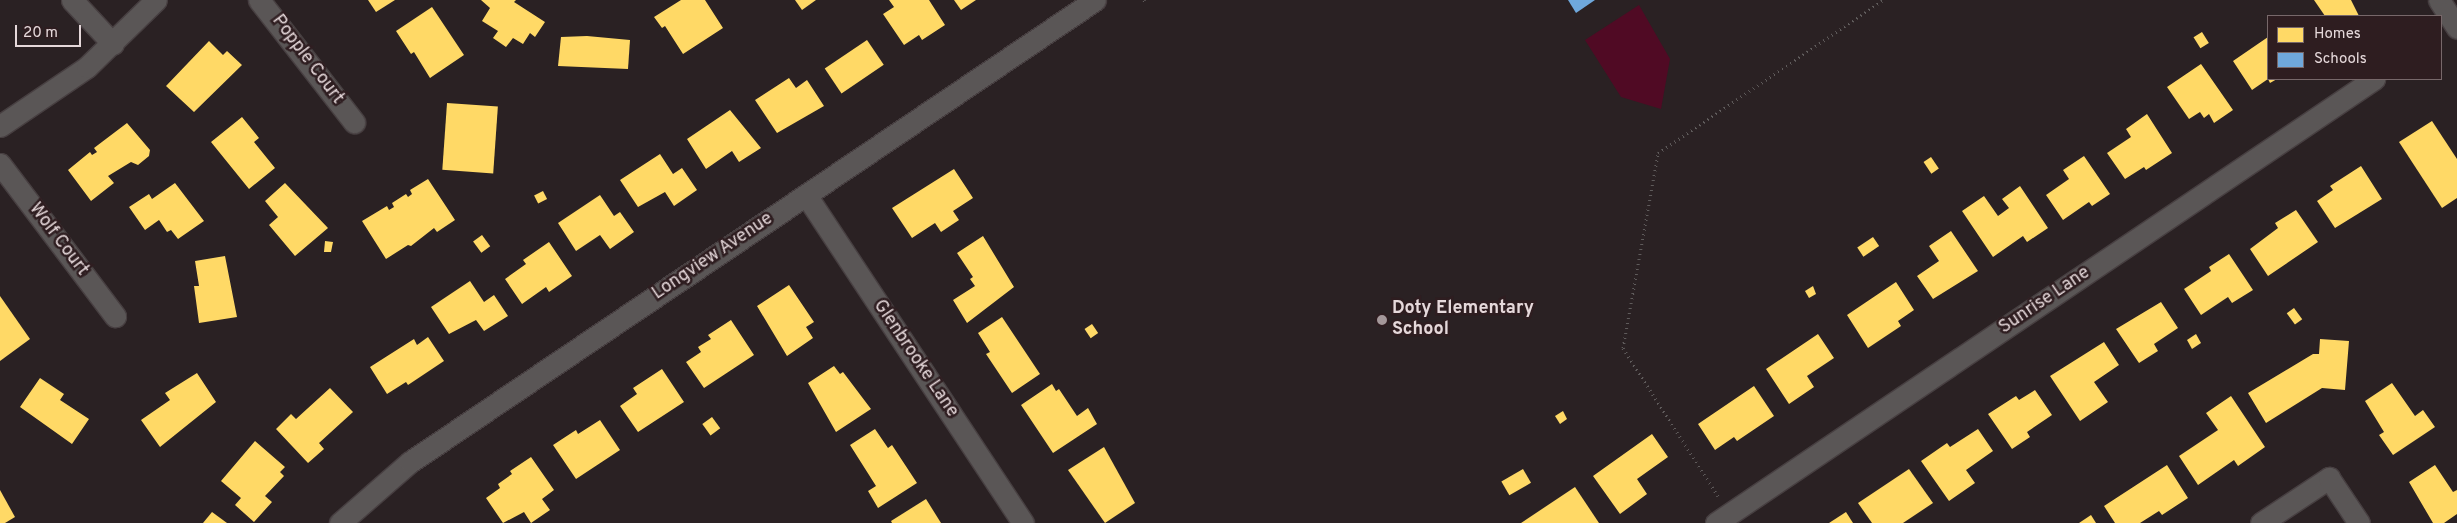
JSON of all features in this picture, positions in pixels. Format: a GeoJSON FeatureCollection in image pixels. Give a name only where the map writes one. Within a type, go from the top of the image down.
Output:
{"type":"FeatureCollection","features":[{"type":"Feature","properties":{"kind":"street"},"geometry":{"type":"LineString","coordinates":[[72,0],[113,44]]}},
{"type":"Feature","properties":{"kind":"street"},"geometry":{"type":"LineString","coordinates":[[0,126],[55,92],[113,44],[156,0]]}},
{"type":"Feature","properties":{"kind":"street","name":"Popple Court"},"geometry":{"type":"LineString","coordinates":[[260,0],[354,122]]}},
{"type":"Feature","properties":{"kind":"street","name":"Longview Avenue"},"geometry":{"type":"LineString","coordinates":[[340,523],[410,462],[1095,0]]}},
{"type":"Feature","properties":{"kind":"street"},"geometry":{"type":"LineString","coordinates":[[2439,0],[2451,29]]}},
{"type":"Feature","properties":{"kind":"street","name":"Sunrise Lane"},"geometry":{"type":"LineString","coordinates":[[1723,518],[2373,80]]}},
{"type":"Feature","properties":{"kind":"street","name":"Wolf Court"},"geometry":{"type":"LineString","coordinates":[[0,164],[116,316]]}},
{"type":"Feature","properties":{"kind":"street","name":"Glenbrooke Lane"},"geometry":{"type":"LineString","coordinates":[[806,195],[1024,523]]}},
{"type":"Feature","properties":{"kind":"street"},"geometry":{"type":"LineString","coordinates":[[2261,523],[2329,478],[2359,523]]}},
{"type":"Feature","properties":{"kind":"path"},"geometry":{"type":"LineString","coordinates":[[1144,0],[1146,4]]}},
{"type":"Feature","properties":{"kind":"path"},"geometry":{"type":"LineString","coordinates":[[1723,518],[1623,348],[1658,153],[1883,0]]}},
{"type":"Feature","properties":{"kind":"shaded area"},"geometry":{"type":"Polygon","coordinates":[[[1639,5],[1670,59],[1661,109],[1621,97],[1585,40],[1639,5]]]}},
{"type":"Feature","properties":{"kind":"building: Homes"},"geometry":{"type":"Polygon","coordinates":[[[368,0],[395,0],[376,12],[368,0]]]}},
{"type":"Feature","properties":{"kind":"building: Homes"},"geometry":{"type":"Polygon","coordinates":[[[481,0],[516,0],[514,2],[545,22],[535,37],[530,33],[523,44],[513,38],[506,47],[493,38],[498,31],[482,21],[490,8],[481,0]]]}},
{"type":"Feature","properties":{"kind":"building: Homes"},"geometry":{"type":"Polygon","coordinates":[[[681,0],[705,0],[723,28],[683,54],[665,26],[662,28],[654,17],[681,0]]]}},
{"type":"Feature","properties":{"kind":"building: Homes"},"geometry":{"type":"Polygon","coordinates":[[[795,0],[816,0],[802,10],[795,0]]]}},
{"type":"Feature","properties":{"kind":"building: Homes"},"geometry":{"type":"Polygon","coordinates":[[[889,0],[929,0],[945,25],[922,40],[919,35],[904,45],[883,14],[894,7],[889,0]]]}},
{"type":"Feature","properties":{"kind":"building: Homes"},"geometry":{"type":"Polygon","coordinates":[[[954,0],[976,0],[961,10],[954,0]]]}},
{"type":"Feature","properties":{"kind":"building: Homes"},"geometry":{"type":"Polygon","coordinates":[[[2314,0],[2351,0],[2358,15],[2324,15],[2314,0]]]}},
{"type":"Feature","properties":{"kind":"building: Homes"},"geometry":{"type":"Polygon","coordinates":[[[432,7],[464,55],[430,78],[414,52],[411,54],[396,31],[432,7]]]}},
{"type":"Feature","properties":{"kind":"building: Homes"},"geometry":{"type":"Polygon","coordinates":[[[2202,32],[2209,43],[2200,48],[2194,37],[2202,32]]]}},
{"type":"Feature","properties":{"kind":"building: Homes"},"geometry":{"type":"Polygon","coordinates":[[[587,36],[630,40],[628,69],[558,66],[561,37],[587,36]]]}},
{"type":"Feature","properties":{"kind":"building: Homes"},"geometry":{"type":"Polygon","coordinates":[[[2267,38],[2267,80],[2252,90],[2233,61],[2267,38]]]}},
{"type":"Feature","properties":{"kind":"building: Homes"},"geometry":{"type":"Polygon","coordinates":[[[867,40],[884,65],[841,93],[825,69],[867,40]]]}},
{"type":"Feature","properties":{"kind":"building: Homes"},"geometry":{"type":"Polygon","coordinates":[[[209,41],[223,55],[227,51],[242,65],[194,112],[166,86],[209,41]]]}},
{"type":"Feature","properties":{"kind":"building: Homes"},"geometry":{"type":"Polygon","coordinates":[[[2201,64],[2233,110],[2214,123],[2209,114],[2204,118],[2200,112],[2189,119],[2167,87],[2201,64]]]}},
{"type":"Feature","properties":{"kind":"building: Homes"},"geometry":{"type":"Polygon","coordinates":[[[789,78],[796,88],[807,80],[824,106],[777,133],[755,100],[789,78]]]}},
{"type":"Feature","properties":{"kind":"building: Homes"},"geometry":{"type":"Polygon","coordinates":[[[447,103],[498,107],[493,173],[442,170],[447,103]]]}},
{"type":"Feature","properties":{"kind":"building: Homes"},"geometry":{"type":"Polygon","coordinates":[[[730,110],[761,148],[739,162],[732,151],[706,169],[687,139],[730,110]]]}},
{"type":"Feature","properties":{"kind":"building: Homes"},"geometry":{"type":"Polygon","coordinates":[[[2147,114],[2172,153],[2146,170],[2144,167],[2125,179],[2107,153],[2131,137],[2126,129],[2147,114]]]}},
{"type":"Feature","properties":{"kind":"building: Homes"},"geometry":{"type":"Polygon","coordinates":[[[242,117],[259,138],[254,142],[275,168],[249,189],[211,142],[242,117]]]}},
{"type":"Feature","properties":{"kind":"building: Homes"},"geometry":{"type":"Polygon","coordinates":[[[2432,121],[2457,159],[2457,198],[2442,208],[2399,142],[2432,121]]]}},
{"type":"Feature","properties":{"kind":"building: Homes"},"geometry":{"type":"Polygon","coordinates":[[[127,123],[150,150],[149,156],[138,165],[131,162],[108,176],[114,183],[91,201],[68,170],[90,152],[92,155],[97,152],[94,148],[127,123]]]}},
{"type":"Feature","properties":{"kind":"building: Homes"},"geometry":{"type":"Polygon","coordinates":[[[660,154],[673,174],[682,168],[697,190],[674,206],[665,192],[638,207],[620,180],[660,154]]]}},
{"type":"Feature","properties":{"kind":"building: Homes"},"geometry":{"type":"Polygon","coordinates":[[[2084,156],[2110,194],[2092,206],[2089,202],[2063,220],[2046,195],[2069,179],[2063,170],[2084,156]]]}},
{"type":"Feature","properties":{"kind":"building: Homes"},"geometry":{"type":"Polygon","coordinates":[[[1931,157],[1939,169],[1931,174],[1924,162],[1931,157]]]}},
{"type":"Feature","properties":{"kind":"building: Homes"},"geometry":{"type":"Polygon","coordinates":[[[2361,166],[2382,199],[2335,228],[2317,201],[2333,190],[2330,186],[2361,166]]]}},
{"type":"Feature","properties":{"kind":"building: Homes"},"geometry":{"type":"Polygon","coordinates":[[[954,169],[973,198],[953,211],[959,220],[941,232],[935,223],[912,238],[892,208],[954,169]]]}},
{"type":"Feature","properties":{"kind":"building: Homes"},"geometry":{"type":"Polygon","coordinates":[[[428,179],[455,220],[437,232],[434,228],[411,246],[408,245],[386,259],[362,221],[387,206],[389,210],[394,207],[392,203],[406,194],[408,197],[412,194],[410,190],[428,179]]]}},
{"type":"Feature","properties":{"kind":"building: Homes"},"geometry":{"type":"Polygon","coordinates":[[[175,183],[204,221],[178,239],[171,230],[167,232],[159,220],[145,230],[129,207],[149,194],[152,199],[175,183]]]}},
{"type":"Feature","properties":{"kind":"building: Homes"},"geometry":{"type":"Polygon","coordinates":[[[285,183],[328,228],[295,256],[269,225],[278,217],[265,201],[285,183]]]}},
{"type":"Feature","properties":{"kind":"building: Homes"},"geometry":{"type":"Polygon","coordinates":[[[2020,186],[2048,228],[2027,242],[2023,236],[1993,257],[1962,211],[1984,196],[1998,216],[2009,208],[2002,199],[2020,186]]]}},
{"type":"Feature","properties":{"kind":"building: Homes"},"geometry":{"type":"Polygon","coordinates":[[[543,191],[547,199],[538,204],[534,196],[543,191]]]}},
{"type":"Feature","properties":{"kind":"building: Homes"},"geometry":{"type":"Polygon","coordinates":[[[600,195],[614,216],[620,212],[634,232],[610,249],[600,235],[576,251],[558,223],[600,195]]]}},
{"type":"Feature","properties":{"kind":"building: Homes"},"geometry":{"type":"Polygon","coordinates":[[[2296,210],[2318,242],[2268,276],[2250,249],[2278,228],[2275,223],[2296,210]]]}},
{"type":"Feature","properties":{"kind":"building: Homes"},"geometry":{"type":"Polygon","coordinates":[[[1951,231],[1978,271],[1933,299],[1917,276],[1939,261],[1929,246],[1951,231]]]}},
{"type":"Feature","properties":{"kind":"building: Homes"},"geometry":{"type":"Polygon","coordinates":[[[482,235],[490,246],[481,253],[473,241],[482,235]]]}},
{"type":"Feature","properties":{"kind":"building: Homes"},"geometry":{"type":"Polygon","coordinates":[[[983,236],[1014,287],[967,323],[953,300],[975,286],[970,279],[973,277],[957,253],[983,236]]]}},
{"type":"Feature","properties":{"kind":"building: Homes"},"geometry":{"type":"Polygon","coordinates":[[[1873,237],[1879,246],[1863,257],[1857,248],[1873,237]]]}},
{"type":"Feature","properties":{"kind":"building: Homes"},"geometry":{"type":"Polygon","coordinates":[[[325,241],[333,242],[331,252],[324,252],[325,241]]]}},
{"type":"Feature","properties":{"kind":"building: Homes"},"geometry":{"type":"Polygon","coordinates":[[[549,242],[572,276],[549,292],[546,287],[522,304],[505,279],[526,264],[523,260],[549,242]]]}},
{"type":"Feature","properties":{"kind":"building: Homes"},"geometry":{"type":"Polygon","coordinates":[[[2229,254],[2253,290],[2232,303],[2228,297],[2201,315],[2184,289],[2211,271],[2209,267],[2229,254]]]}},
{"type":"Feature","properties":{"kind":"building: Homes"},"geometry":{"type":"Polygon","coordinates":[[[225,256],[237,317],[199,323],[194,286],[199,286],[195,261],[225,256]]]}},
{"type":"Feature","properties":{"kind":"building: Homes"},"geometry":{"type":"Polygon","coordinates":[[[470,281],[484,302],[494,295],[508,316],[484,331],[476,320],[449,334],[431,307],[470,281]]]}},
{"type":"Feature","properties":{"kind":"building: Homes"},"geometry":{"type":"Polygon","coordinates":[[[1896,282],[1914,310],[1898,321],[1901,326],[1868,348],[1847,315],[1896,282]]]}},
{"type":"Feature","properties":{"kind":"building: Homes"},"geometry":{"type":"Polygon","coordinates":[[[789,285],[814,322],[806,327],[813,338],[787,356],[757,306],[789,285]]]}},
{"type":"Feature","properties":{"kind":"building: Homes"},"geometry":{"type":"Polygon","coordinates":[[[1813,286],[1816,294],[1809,298],[1805,291],[1813,286]]]}},
{"type":"Feature","properties":{"kind":"building: Homes"},"geometry":{"type":"Polygon","coordinates":[[[0,296],[30,339],[0,361],[0,296]]]}},
{"type":"Feature","properties":{"kind":"building: Homes"},"geometry":{"type":"Polygon","coordinates":[[[2161,302],[2178,328],[2154,344],[2158,351],[2139,363],[2116,329],[2161,302]]]}},
{"type":"Feature","properties":{"kind":"building: Homes"},"geometry":{"type":"Polygon","coordinates":[[[2294,308],[2302,319],[2295,325],[2287,313],[2294,308]]]}},
{"type":"Feature","properties":{"kind":"building: Homes"},"geometry":{"type":"Polygon","coordinates":[[[1002,317],[1040,374],[1012,393],[986,354],[990,352],[978,333],[1002,317]]]}},
{"type":"Feature","properties":{"kind":"building: Homes"},"geometry":{"type":"Polygon","coordinates":[[[731,320],[754,355],[704,388],[686,362],[701,352],[698,347],[711,339],[708,335],[731,320]]]}},
{"type":"Feature","properties":{"kind":"building: Homes"},"geometry":{"type":"Polygon","coordinates":[[[1092,324],[1098,333],[1091,338],[1085,329],[1092,324]]]}},
{"type":"Feature","properties":{"kind":"building: Homes"},"geometry":{"type":"Polygon","coordinates":[[[1818,334],[1834,358],[1807,376],[1814,387],[1789,404],[1766,369],[1818,334]]]}},
{"type":"Feature","properties":{"kind":"building: Homes"},"geometry":{"type":"Polygon","coordinates":[[[2196,334],[2201,343],[2192,349],[2187,340],[2196,334]]]}},
{"type":"Feature","properties":{"kind":"building: Homes"},"geometry":{"type":"Polygon","coordinates":[[[428,337],[444,361],[408,385],[406,382],[387,394],[370,367],[414,339],[417,345],[428,337]]]}},
{"type":"Feature","properties":{"kind":"building: Homes"},"geometry":{"type":"Polygon","coordinates":[[[2320,339],[2349,341],[2345,390],[2322,388],[2266,423],[2248,393],[2313,354],[2319,354],[2320,339]]]}},
{"type":"Feature","properties":{"kind":"building: Homes"},"geometry":{"type":"Polygon","coordinates":[[[2104,342],[2119,365],[2094,382],[2108,402],[2080,421],[2050,376],[2104,342]]]}},
{"type":"Feature","properties":{"kind":"building: Homes"},"geometry":{"type":"Polygon","coordinates":[[[834,366],[840,374],[843,372],[871,409],[836,432],[808,383],[834,366]]]}},
{"type":"Feature","properties":{"kind":"building: Homes"},"geometry":{"type":"Polygon","coordinates":[[[662,369],[684,402],[638,432],[620,406],[637,394],[633,388],[662,369]]]}},
{"type":"Feature","properties":{"kind":"building: Homes"},"geometry":{"type":"Polygon","coordinates":[[[197,373],[216,402],[160,447],[141,420],[170,400],[165,393],[197,373]]]}},
{"type":"Feature","properties":{"kind":"building: Homes"},"geometry":{"type":"Polygon","coordinates":[[[40,378],[64,394],[60,400],[89,419],[72,444],[20,407],[40,378]]]}},
{"type":"Feature","properties":{"kind":"building: Homes"},"geometry":{"type":"Polygon","coordinates":[[[2392,383],[2415,416],[2423,410],[2435,427],[2393,455],[2379,435],[2384,432],[2365,401],[2392,383]]]}},
{"type":"Feature","properties":{"kind":"building: Homes"},"geometry":{"type":"Polygon","coordinates":[[[1052,384],[1056,391],[1059,389],[1077,416],[1088,408],[1097,424],[1053,453],[1021,405],[1052,384]]]}},
{"type":"Feature","properties":{"kind":"building: Homes"},"geometry":{"type":"Polygon","coordinates":[[[1754,386],[1774,416],[1737,441],[1734,437],[1715,450],[1698,424],[1754,386]]]}},
{"type":"Feature","properties":{"kind":"building: Homes"},"geometry":{"type":"Polygon","coordinates":[[[330,388],[353,412],[319,443],[324,449],[308,463],[276,429],[291,414],[296,419],[330,388]]]}},
{"type":"Feature","properties":{"kind":"building: Homes"},"geometry":{"type":"Polygon","coordinates":[[[2035,390],[2052,415],[2027,432],[2030,437],[2012,449],[1988,414],[2016,396],[2019,400],[2035,390]]]}},
{"type":"Feature","properties":{"kind":"building: Homes"},"geometry":{"type":"Polygon","coordinates":[[[2231,396],[2265,447],[2238,466],[2234,460],[2198,485],[2179,456],[2218,430],[2206,413],[2231,396]]]}},
{"type":"Feature","properties":{"kind":"building: Homes"},"geometry":{"type":"Polygon","coordinates":[[[1563,411],[1567,419],[1560,424],[1555,416],[1563,411]]]}},
{"type":"Feature","properties":{"kind":"building: Homes"},"geometry":{"type":"Polygon","coordinates":[[[712,417],[720,428],[711,435],[702,424],[712,417]]]}},
{"type":"Feature","properties":{"kind":"building: Homes"},"geometry":{"type":"Polygon","coordinates":[[[600,420],[620,450],[576,479],[553,445],[576,430],[578,434],[600,420]]]}},
{"type":"Feature","properties":{"kind":"building: Homes"},"geometry":{"type":"Polygon","coordinates":[[[875,429],[888,448],[892,445],[917,483],[878,508],[868,491],[876,486],[850,445],[875,429]]]}},
{"type":"Feature","properties":{"kind":"building: Homes"},"geometry":{"type":"Polygon","coordinates":[[[1978,429],[1993,451],[1966,470],[1975,483],[1949,501],[1921,461],[1947,443],[1950,447],[1978,429]]]}},
{"type":"Feature","properties":{"kind":"building: Homes"},"geometry":{"type":"Polygon","coordinates":[[[1652,434],[1668,457],[1637,479],[1647,494],[1620,514],[1593,476],[1652,434]]]}},
{"type":"Feature","properties":{"kind":"building: Homes"},"geometry":{"type":"Polygon","coordinates":[[[255,441],[285,467],[280,472],[284,476],[265,496],[272,502],[254,522],[235,505],[241,498],[221,481],[255,441]]]}},
{"type":"Feature","properties":{"kind":"building: Homes"},"geometry":{"type":"Polygon","coordinates":[[[1104,447],[1135,503],[1105,523],[1068,470],[1104,447]]]}},
{"type":"Feature","properties":{"kind":"building: Homes"},"geometry":{"type":"Polygon","coordinates":[[[531,457],[554,490],[542,499],[550,510],[531,523],[524,512],[503,523],[486,498],[500,488],[498,484],[512,474],[510,471],[531,457]]]}},
{"type":"Feature","properties":{"kind":"building: Homes"},"geometry":{"type":"Polygon","coordinates":[[[2167,465],[2188,498],[2162,515],[2159,511],[2140,523],[2115,523],[2104,506],[2167,465]]]}},
{"type":"Feature","properties":{"kind":"building: Homes"},"geometry":{"type":"Polygon","coordinates":[[[2435,465],[2453,492],[2457,490],[2457,514],[2444,523],[2433,523],[2409,482],[2435,465]]]}},
{"type":"Feature","properties":{"kind":"building: Homes"},"geometry":{"type":"Polygon","coordinates":[[[1523,469],[1531,483],[1509,495],[1501,482],[1523,469]]]}},
{"type":"Feature","properties":{"kind":"building: Homes"},"geometry":{"type":"Polygon","coordinates":[[[1909,469],[1933,503],[1903,523],[1872,523],[1858,503],[1909,469]]]}},
{"type":"Feature","properties":{"kind":"building: Homes"},"geometry":{"type":"Polygon","coordinates":[[[1575,487],[1599,523],[1521,523],[1575,487]]]}},
{"type":"Feature","properties":{"kind":"building: Homes"},"geometry":{"type":"Polygon","coordinates":[[[0,490],[15,517],[5,523],[0,523],[0,490]]]}},
{"type":"Feature","properties":{"kind":"building: Homes"},"geometry":{"type":"Polygon","coordinates":[[[926,499],[941,523],[892,523],[891,521],[926,499]]]}},
{"type":"Feature","properties":{"kind":"building: Homes"},"geometry":{"type":"Polygon","coordinates":[[[212,512],[227,523],[203,523],[212,512]]]}},
{"type":"Feature","properties":{"kind":"building: Homes"},"geometry":{"type":"Polygon","coordinates":[[[1846,512],[1853,523],[1829,523],[1846,512]]]}},
{"type":"Feature","properties":{"kind":"building: Homes"},"geometry":{"type":"Polygon","coordinates":[[[2091,515],[2096,523],[2079,523],[2091,515]]]}},
{"type":"Feature","properties":{"kind":"building: Schools"},"geometry":{"type":"Polygon","coordinates":[[[1568,0],[1595,0],[1576,13],[1568,0]]]}},
{"type":"Feature","properties":{"kind":"place","name":"Doty Elementary School"},"geometry":{"type":"Point","coordinates":[1382,320]}}]}
